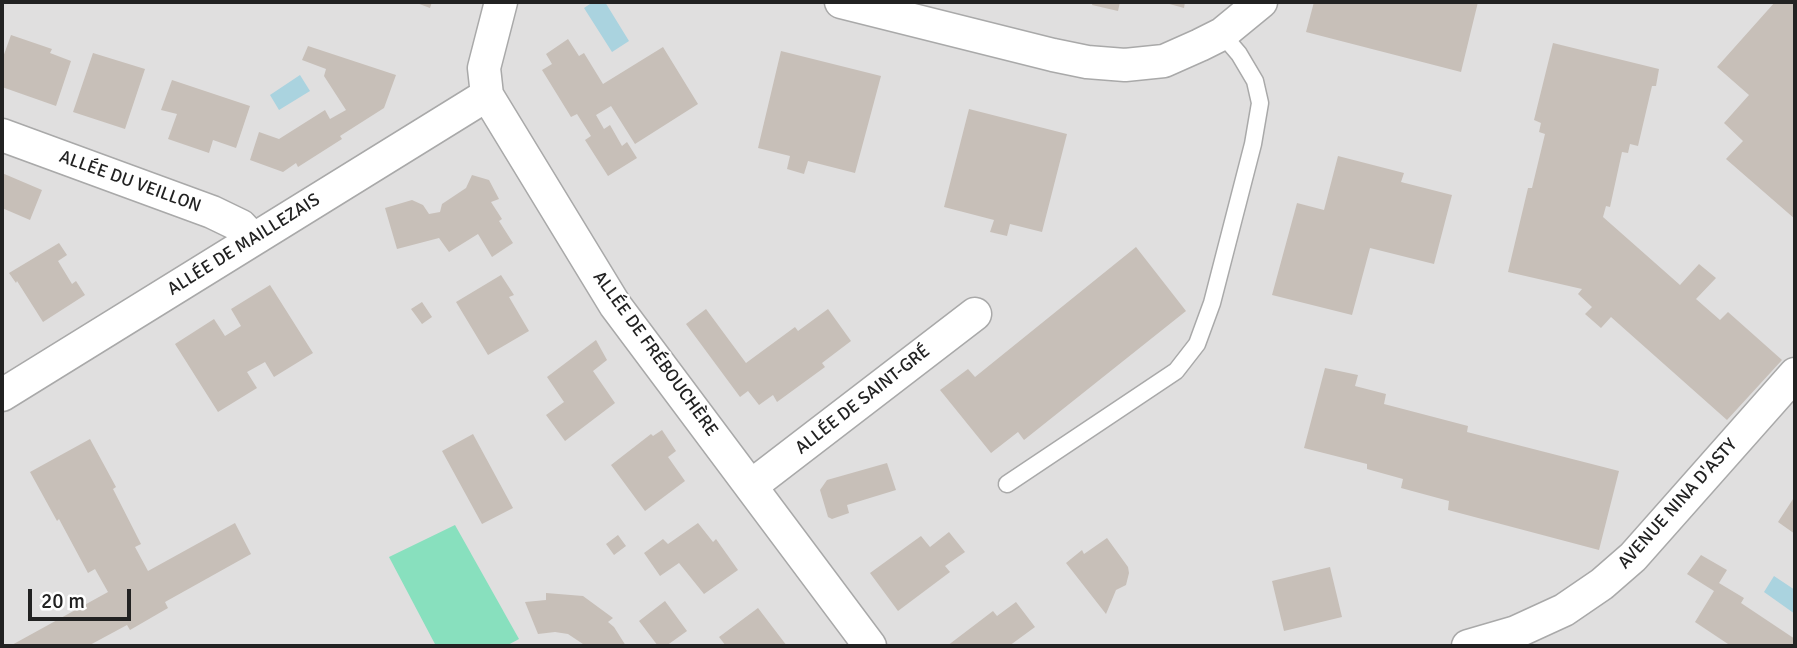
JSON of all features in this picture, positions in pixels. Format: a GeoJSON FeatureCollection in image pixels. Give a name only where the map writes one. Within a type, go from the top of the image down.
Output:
{"type":"FeatureCollection","features":[{"type":"Feature","properties":{"kind":"street","name":"ALLÉE DE FRÉBOUCHÈRE"},"geometry":{"type":"LineString","coordinates":[[500,2],[484,68],[487,96],[615,305],[870,646]]}},
{"type":"Feature","properties":{"kind":"street"},"geometry":{"type":"LineString","coordinates":[[841,2],[1053,55],[1087,62],[1125,65],[1164,61],[1222,34],[1261,2]]}},
{"type":"Feature","properties":{"kind":"street","name":"ALLÉE DE MAILLEZAIS"},"geometry":{"type":"LineString","coordinates":[[2,395],[487,96]]}},
{"type":"Feature","properties":{"kind":"street","name":"ALLÉE DU VEILLON"},"geometry":{"type":"LineString","coordinates":[[2,135],[212,212],[242,226],[253,239]]}},
{"type":"Feature","properties":{"kind":"street","name":"ALLÉE DE SAINT-GRÉ"},"geometry":{"type":"LineString","coordinates":[[751,485],[975,314]]}},
{"type":"Feature","properties":{"kind":"street","name":"AVENUE NINA D'ASTY"},"geometry":{"type":"LineString","coordinates":[[1468,646],[1516,632],[1564,610],[1602,584],[1633,557],[1795,373]]}},
{"type":"Feature","properties":{"kind":"lane"},"geometry":{"type":"LineString","coordinates":[[1007,484],[1175,371],[1197,344],[1215,290],[1253,144],[1260,103],[1255,81],[1239,54],[1222,34]]}},
{"type":"Feature","properties":{"kind":"shaded area"},"geometry":{"type":"Polygon","coordinates":[[[2,2],[1795,2],[1795,646],[2,646],[2,2]]]}},
{"type":"Feature","properties":{"kind":"green space"},"geometry":{"type":"Polygon","coordinates":[[[455,525],[519,639],[506,646],[436,646],[389,557],[455,525]]]}},
{"type":"Feature","properties":{"kind":"water"},"geometry":{"type":"Polygon","coordinates":[[[593,2],[605,2],[629,41],[612,52],[584,8],[593,2]]]}},
{"type":"Feature","properties":{"kind":"water"},"geometry":{"type":"Polygon","coordinates":[[[300,75],[310,91],[279,110],[270,95],[300,75]]]}},
{"type":"Feature","properties":{"kind":"water"},"geometry":{"type":"Polygon","coordinates":[[[1774,576],[1795,590],[1795,614],[1764,592],[1774,576]]]}},
{"type":"Feature","properties":{"kind":"building"},"geometry":{"type":"Polygon","coordinates":[[[414,2],[432,2],[430,8],[414,2]]]}},
{"type":"Feature","properties":{"kind":"building"},"geometry":{"type":"Polygon","coordinates":[[[1093,2],[1120,2],[1118,11],[1092,5],[1093,2]]]}},
{"type":"Feature","properties":{"kind":"building"},"geometry":{"type":"Polygon","coordinates":[[[1162,2],[1185,2],[1184,8],[1162,2]]]}},
{"type":"Feature","properties":{"kind":"building"},"geometry":{"type":"Polygon","coordinates":[[[1314,2],[1478,2],[1461,72],[1306,32],[1314,2]]]}},
{"type":"Feature","properties":{"kind":"building"},"geometry":{"type":"Polygon","coordinates":[[[1775,2],[1795,2],[1795,219],[1726,159],[1743,141],[1724,123],[1749,95],[1717,67],[1775,2]]]}},
{"type":"Feature","properties":{"kind":"building"},"geometry":{"type":"Polygon","coordinates":[[[11,35],[52,49],[50,53],[71,61],[56,106],[2,87],[2,60],[11,35]]]}},
{"type":"Feature","properties":{"kind":"building"},"geometry":{"type":"Polygon","coordinates":[[[568,39],[579,56],[584,53],[603,84],[663,47],[698,104],[635,144],[611,106],[596,115],[604,129],[610,125],[622,146],[627,142],[637,158],[608,176],[585,140],[591,136],[577,114],[571,117],[542,70],[552,64],[546,54],[568,39]]]}},
{"type":"Feature","properties":{"kind":"building"},"geometry":{"type":"Polygon","coordinates":[[[1553,43],[1659,69],[1656,86],[1652,86],[1638,146],[1630,144],[1628,153],[1622,152],[1610,207],[1606,206],[1603,217],[1680,285],[1699,264],[1716,278],[1696,299],[1720,320],[1728,312],[1782,360],[1727,420],[1611,317],[1601,328],[1585,314],[1592,307],[1578,294],[1582,289],[1508,272],[1528,188],[1532,188],[1545,134],[1539,132],[1541,123],[1534,120],[1553,43]]]}},
{"type":"Feature","properties":{"kind":"building"},"geometry":{"type":"Polygon","coordinates":[[[308,46],[396,75],[384,108],[298,167],[296,163],[283,172],[250,160],[259,132],[279,139],[325,110],[330,119],[346,110],[324,76],[326,69],[302,60],[308,46]]]}},
{"type":"Feature","properties":{"kind":"building"},"geometry":{"type":"Polygon","coordinates":[[[781,51],[881,76],[855,173],[808,161],[804,174],[787,169],[790,156],[758,148],[781,51]]]}},
{"type":"Feature","properties":{"kind":"building"},"geometry":{"type":"Polygon","coordinates":[[[93,53],[145,69],[125,129],[73,112],[93,53]]]}},
{"type":"Feature","properties":{"kind":"building"},"geometry":{"type":"Polygon","coordinates":[[[172,80],[250,106],[236,148],[213,140],[209,153],[168,139],[177,114],[161,110],[172,80]]]}},
{"type":"Feature","properties":{"kind":"building"},"geometry":{"type":"Polygon","coordinates":[[[969,109],[1067,134],[1042,232],[1010,224],[1007,236],[990,232],[994,220],[944,207],[969,109]]]}},
{"type":"Feature","properties":{"kind":"building"},"geometry":{"type":"Polygon","coordinates":[[[1338,156],[1404,173],[1401,182],[1452,195],[1434,264],[1370,248],[1352,315],[1272,295],[1297,203],[1324,210],[1338,156]]]}},
{"type":"Feature","properties":{"kind":"building"},"geometry":{"type":"Polygon","coordinates":[[[2,173],[42,190],[30,220],[2,208],[2,173]]]}},
{"type":"Feature","properties":{"kind":"building"},"geometry":{"type":"Polygon","coordinates":[[[472,175],[489,180],[499,199],[491,202],[513,243],[492,257],[478,234],[449,252],[439,238],[397,249],[385,208],[412,200],[423,205],[429,214],[440,212],[442,204],[466,188],[472,175]]]}},
{"type":"Feature","properties":{"kind":"building"},"geometry":{"type":"Polygon","coordinates":[[[59,243],[67,255],[58,261],[72,284],[76,281],[85,295],[43,322],[9,273],[59,243]]]}},
{"type":"Feature","properties":{"kind":"building"},"geometry":{"type":"Polygon","coordinates":[[[1136,247],[1186,311],[1024,440],[1018,432],[991,453],[940,390],[968,369],[975,377],[1136,247]]]}},
{"type":"Feature","properties":{"kind":"building"},"geometry":{"type":"Polygon","coordinates":[[[501,275],[514,295],[509,297],[529,331],[488,355],[456,302],[501,275]]]}},
{"type":"Feature","properties":{"kind":"building"},"geometry":{"type":"Polygon","coordinates":[[[270,285],[313,353],[274,377],[265,362],[247,372],[257,388],[218,412],[175,344],[214,319],[225,336],[241,326],[231,309],[270,285]]]}},
{"type":"Feature","properties":{"kind":"building"},"geometry":{"type":"Polygon","coordinates":[[[422,302],[432,317],[422,324],[411,309],[422,302]]]}},
{"type":"Feature","properties":{"kind":"building"},"geometry":{"type":"Polygon","coordinates":[[[706,309],[746,363],[795,327],[798,331],[828,309],[851,341],[822,363],[825,367],[777,402],[773,395],[759,405],[748,391],[740,397],[686,324],[706,309]]]}},
{"type":"Feature","properties":{"kind":"building"},"geometry":{"type":"Polygon","coordinates":[[[596,340],[607,360],[593,371],[615,403],[565,441],[546,415],[564,402],[547,377],[596,340]]]}},
{"type":"Feature","properties":{"kind":"building"},"geometry":{"type":"Polygon","coordinates":[[[1325,368],[1358,375],[1355,386],[1386,394],[1384,404],[1468,426],[1467,432],[1619,471],[1599,550],[1448,510],[1449,501],[1401,488],[1403,479],[1367,469],[1367,464],[1304,448],[1325,368]]]}},
{"type":"Feature","properties":{"kind":"building"},"geometry":{"type":"Polygon","coordinates":[[[662,430],[676,451],[668,457],[685,481],[645,511],[611,465],[651,434],[653,436],[662,430]]]}},
{"type":"Feature","properties":{"kind":"building"},"geometry":{"type":"Polygon","coordinates":[[[473,434],[513,508],[482,524],[442,451],[473,434]]]}},
{"type":"Feature","properties":{"kind":"building"},"geometry":{"type":"Polygon","coordinates":[[[90,439],[116,487],[113,489],[141,544],[135,547],[148,571],[235,523],[251,554],[165,602],[168,608],[130,630],[127,625],[88,646],[10,646],[108,592],[95,569],[88,573],[30,472],[90,439]]]}},
{"type":"Feature","properties":{"kind":"building"},"geometry":{"type":"Polygon","coordinates":[[[887,463],[896,490],[847,505],[849,513],[832,519],[828,517],[820,490],[827,480],[887,463]]]}},
{"type":"Feature","properties":{"kind":"building"},"geometry":{"type":"Polygon","coordinates":[[[1795,496],[1795,534],[1778,522],[1795,496]]]}},
{"type":"Feature","properties":{"kind":"building"},"geometry":{"type":"Polygon","coordinates":[[[698,523],[713,542],[716,539],[738,570],[704,594],[679,563],[660,576],[644,553],[663,539],[668,544],[698,523]]]}},
{"type":"Feature","properties":{"kind":"building"},"geometry":{"type":"Polygon","coordinates":[[[949,532],[965,552],[945,566],[950,572],[898,611],[870,573],[921,536],[930,547],[949,532]]]}},
{"type":"Feature","properties":{"kind":"building"},"geometry":{"type":"Polygon","coordinates":[[[618,535],[626,546],[614,555],[606,544],[618,535]]]}},
{"type":"Feature","properties":{"kind":"building"},"geometry":{"type":"Polygon","coordinates":[[[1107,538],[1128,567],[1129,573],[1126,585],[1116,590],[1106,614],[1066,563],[1082,550],[1084,554],[1107,538]]]}},
{"type":"Feature","properties":{"kind":"building"},"geometry":{"type":"Polygon","coordinates":[[[1701,555],[1727,570],[1719,583],[1744,598],[1741,603],[1795,639],[1795,646],[1731,646],[1695,622],[1714,591],[1687,574],[1701,555]]]}},
{"type":"Feature","properties":{"kind":"building"},"geometry":{"type":"Polygon","coordinates":[[[1330,567],[1342,617],[1284,631],[1272,581],[1330,567]]]}},
{"type":"Feature","properties":{"kind":"building"},"geometry":{"type":"Polygon","coordinates":[[[546,593],[583,596],[613,618],[608,622],[626,646],[586,646],[568,634],[538,634],[525,602],[546,600],[546,593]]]}},
{"type":"Feature","properties":{"kind":"building"},"geometry":{"type":"Polygon","coordinates":[[[665,601],[687,631],[666,646],[658,646],[639,621],[665,601]]]}},
{"type":"Feature","properties":{"kind":"building"},"geometry":{"type":"Polygon","coordinates":[[[1016,602],[1035,627],[1009,646],[947,646],[993,611],[997,616],[1016,602]]]}},
{"type":"Feature","properties":{"kind":"building"},"geometry":{"type":"Polygon","coordinates":[[[758,608],[787,646],[726,646],[719,637],[758,608]]]}}]}
